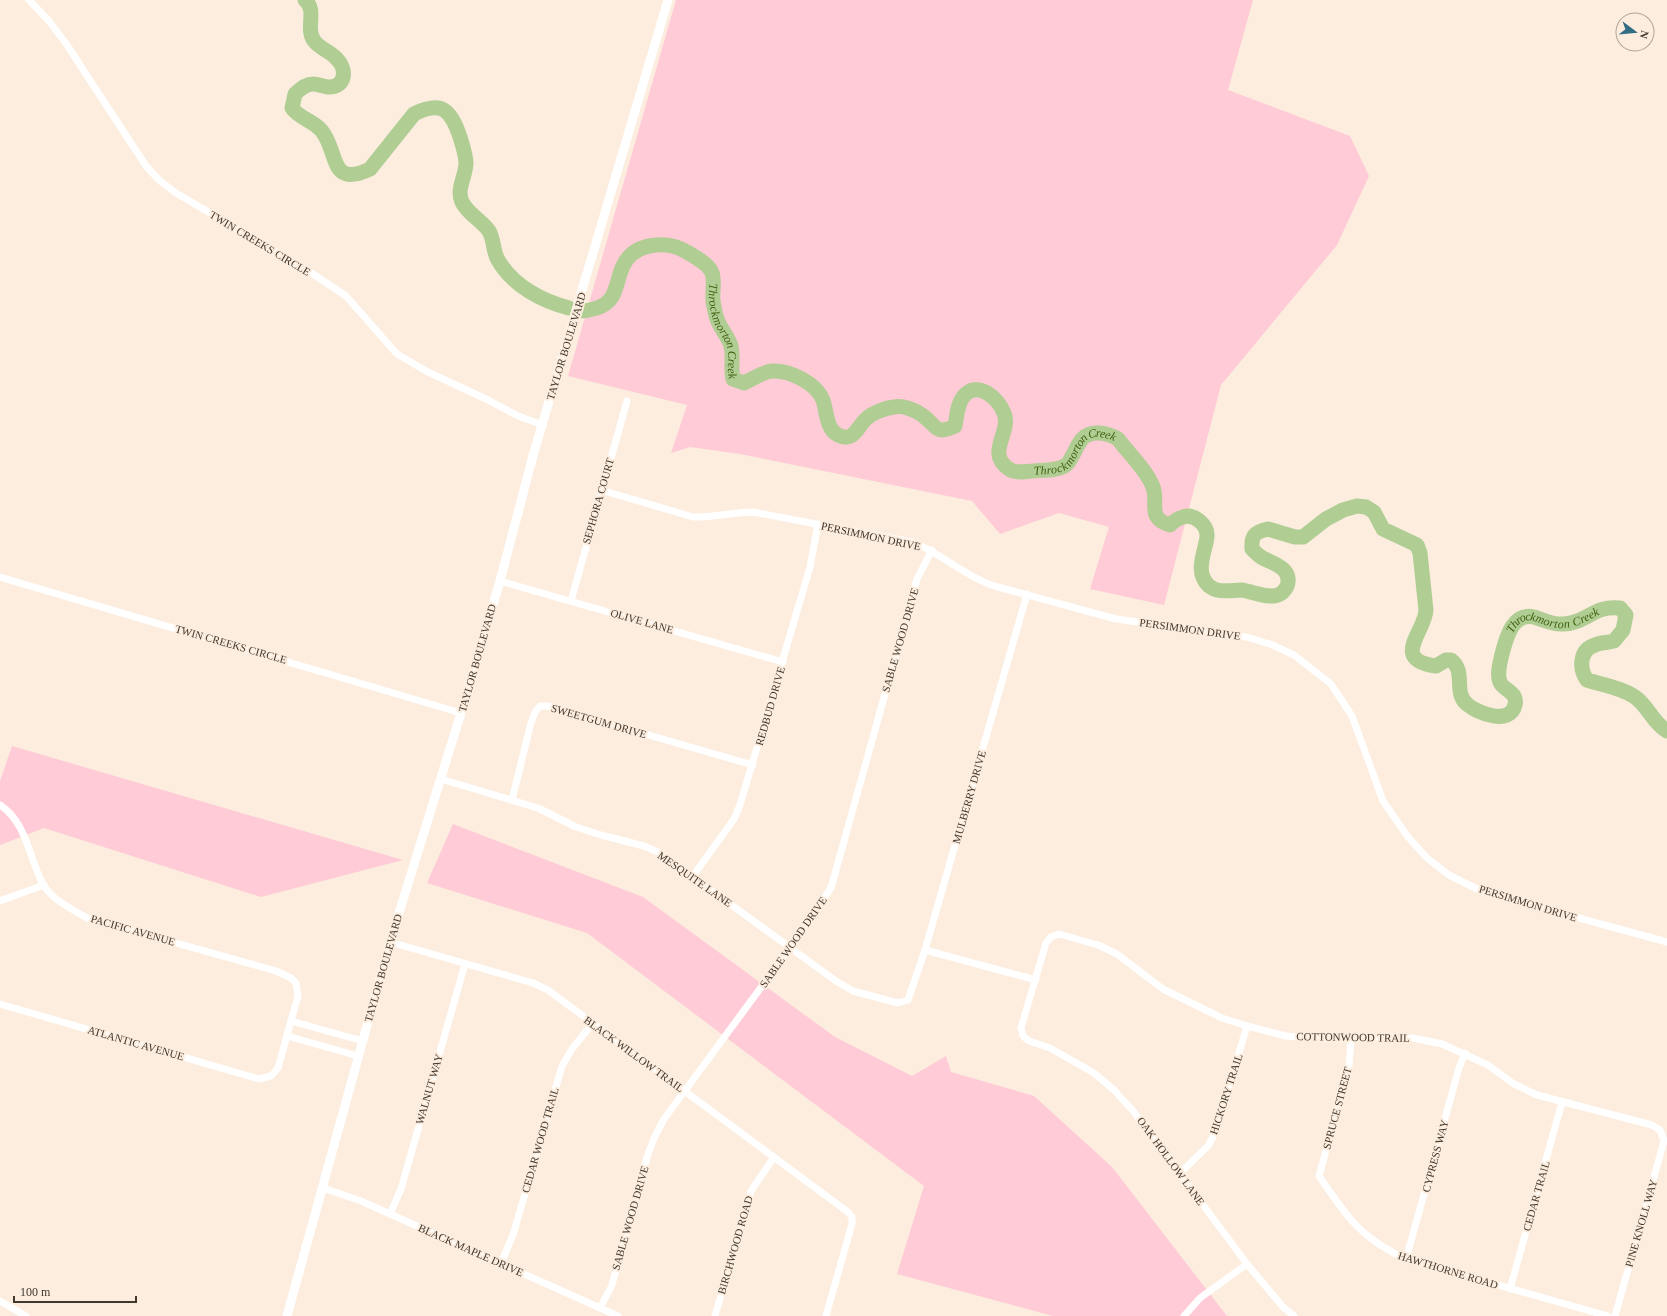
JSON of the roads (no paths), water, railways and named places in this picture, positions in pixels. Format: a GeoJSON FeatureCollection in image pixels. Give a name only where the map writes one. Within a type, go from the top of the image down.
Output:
{"type":"FeatureCollection","features":[{"type":"Feature","properties":{"kind":"street","name":"TWIN CREEKS CIRCLE"},"geometry":{"type":"LineString","coordinates":[[29,0],[49,21],[135,150],[159,180],[176,193],[307,270],[346,296],[397,354],[426,371],[518,416],[542,425]]}},
{"type":"Feature","properties":{"kind":"street","name":"TAYLOR BOULEVARD"},"geometry":{"type":"LineString","coordinates":[[287,1316],[390,942],[441,779],[500,581],[542,425],[668,0]]}},
{"type":"Feature","properties":{"kind":"street","name":"SEPHORA COURT"},"geometry":{"type":"LineString","coordinates":[[571,601],[627,401]]}},
{"type":"Feature","properties":{"kind":"street","name":"PERSIMMON DRIVE"},"geometry":{"type":"LineString","coordinates":[[601,490],[693,517],[705,518],[738,512],[753,512],[912,542],[932,550],[980,582],[1116,619],[1246,637],[1270,644],[1294,655],[1331,684],[1352,716],[1383,800],[1408,838],[1427,858],[1448,874],[1483,892],[1667,942]]}},
{"type":"Feature","properties":{"kind":"street","name":"REDBUD DRIVE"},"geometry":{"type":"LineString","coordinates":[[693,876],[734,819],[753,765],[783,662],[810,567],[818,524]]}},
{"type":"Feature","properties":{"kind":"street","name":"SABLE WOOD DRIVE"},"geometry":{"type":"LineString","coordinates":[[600,1308],[612,1285],[655,1136],[664,1119],[790,948],[831,888],[917,579],[932,550]]}},
{"type":"Feature","properties":{"kind":"street","name":"TWIN CREEKS CIRCLE"},"geometry":{"type":"LineString","coordinates":[[0,577],[461,712]]}},
{"type":"Feature","properties":{"kind":"street","name":"OLIVE LANE"},"geometry":{"type":"LineString","coordinates":[[500,581],[783,662]]}},
{"type":"Feature","properties":{"kind":"street","name":"MULBERRY DRIVE"},"geometry":{"type":"LineString","coordinates":[[908,1000],[925,950],[1027,594]]}},
{"type":"Feature","properties":{"kind":"street","name":"SWEETGUM DRIVE"},"geometry":{"type":"LineString","coordinates":[[512,800],[531,723],[535,712],[540,706],[548,706],[753,765]]}},
{"type":"Feature","properties":{"kind":"street","name":"MESQUITE LANE"},"geometry":{"type":"LineString","coordinates":[[441,779],[538,808],[576,827],[650,848],[660,853],[693,876],[790,948],[853,991],[898,1003],[908,1000]]}},
{"type":"Feature","properties":{"kind":"street","name":"PACIFIC AVENUE"},"geometry":{"type":"LineString","coordinates":[[0,805],[10,812],[18,822],[44,885],[59,901],[87,918],[276,971],[292,978],[296,983],[298,996],[291,1021]]}},
{"type":"Feature","properties":{"kind":"street"},"geometry":{"type":"LineString","coordinates":[[0,902],[44,885]]}},
{"type":"Feature","properties":{"kind":"street","name":"COTTONWOOD TRAIL"},"geometry":{"type":"LineString","coordinates":[[1036,980],[1046,943],[1051,936],[1059,934],[1098,945],[1117,954],[1162,989],[1222,1018],[1286,1036],[1352,1039],[1388,1037],[1413,1038],[1442,1044],[1465,1053],[1488,1065],[1514,1084],[1537,1095],[1652,1125],[1660,1130]]}},
{"type":"Feature","properties":{"kind":"street","name":"BLACK WILLOW TRAIL"},"geometry":{"type":"LineString","coordinates":[[390,942],[533,984],[548,990],[848,1212],[852,1217],[826,1316]]}},
{"type":"Feature","properties":{"kind":"street"},"geometry":{"type":"LineString","coordinates":[[925,950],[1036,980]]}},
{"type":"Feature","properties":{"kind":"street","name":"WALNUT WAY"},"geometry":{"type":"LineString","coordinates":[[390,1214],[401,1189],[465,964]]}},
{"type":"Feature","properties":{"kind":"street","name":"OAK HOLLOW LANE"},"geometry":{"type":"LineString","coordinates":[[1036,980],[1021,1028],[1023,1036],[1029,1041],[1050,1048],[1074,1060],[1094,1072],[1114,1090],[1134,1112],[1247,1264],[1283,1307],[1294,1316]]}},
{"type":"Feature","properties":{"kind":"street","name":"ATLANTIC AVENUE"},"geometry":{"type":"LineString","coordinates":[[0,1004],[259,1079],[271,1076],[278,1068],[287,1036]]}},
{"type":"Feature","properties":{"kind":"street"},"geometry":{"type":"LineString","coordinates":[[358,1056],[287,1036],[291,1021],[363,1041]]}},
{"type":"Feature","properties":{"kind":"street","name":"CEDAR WOOD TRAIL"},"geometry":{"type":"LineString","coordinates":[[501,1264],[513,1236],[562,1066],[572,1049],[593,1023]]}},
{"type":"Feature","properties":{"kind":"street","name":"HICKORY TRAIL"},"geometry":{"type":"LineString","coordinates":[[1179,1174],[1208,1146],[1215,1133],[1247,1026]]}},
{"type":"Feature","properties":{"kind":"street","name":"SPRUCE STREET"},"geometry":{"type":"LineString","coordinates":[[1319,1176],[1349,1067],[1352,1039]]}},
{"type":"Feature","properties":{"kind":"street","name":"CYPRESS WAY"},"geometry":{"type":"LineString","coordinates":[[1406,1259],[1459,1068],[1465,1053]]}},
{"type":"Feature","properties":{"kind":"street","name":"CEDAR TRAIL"},"geometry":{"type":"LineString","coordinates":[[1510,1289],[1562,1102]]}},
{"type":"Feature","properties":{"kind":"street","name":"PINE KNOLL WAY"},"geometry":{"type":"LineString","coordinates":[[1614,1316],[1664,1141],[1660,1130]]}},
{"type":"Feature","properties":{"kind":"street","name":"BIRCHWOOD ROAD"},"geometry":{"type":"LineString","coordinates":[[715,1316],[743,1212],[751,1191],[774,1157]]}},
{"type":"Feature","properties":{"kind":"street","name":"HAWTHORNE ROAD"},"geometry":{"type":"LineString","coordinates":[[1319,1176],[1351,1222],[1386,1250],[1406,1259],[1608,1316]]}},
{"type":"Feature","properties":{"kind":"street","name":"BLACK MAPLE DRIVE"},"geometry":{"type":"LineString","coordinates":[[323,1188],[362,1200],[618,1316]]}},
{"type":"Feature","properties":{"kind":"street"},"geometry":{"type":"LineString","coordinates":[[1184,1316],[1200,1298],[1247,1264]]}},
{"type":"Feature","properties":{"kind":"street"},"geometry":{"type":"LineString","coordinates":[[0,1301],[26,1316]]}},
{"type":"Feature","properties":{"kind":"waterway","name":"Throckmorton Creek"},"geometry":{"type":"LineString","coordinates":[[305,0],[309,4],[310,9],[310,26],[312,37],[317,44],[335,57],[340,63],[343,77],[342,81],[335,86],[327,87],[313,84],[303,87],[295,94],[292,108],[321,130],[327,138],[336,164],[341,171],[347,174],[357,174],[370,169],[414,114],[432,108],[444,110],[449,114],[457,128],[465,157],[466,168],[460,197],[467,210],[489,231],[498,260],[504,269],[520,285],[539,297],[569,308]]}},
{"type":"Feature","properties":{"kind":"waterway","name":"Throckmorton Creek"},"geometry":{"type":"LineString","coordinates":[[579,311],[597,308],[609,301],[615,291],[623,266],[628,258],[635,252],[643,248],[661,245],[679,248],[698,258],[712,273],[714,308],[718,322],[731,346],[733,379],[744,383],[761,374],[772,371],[787,373],[802,379],[809,383],[820,394],[831,429],[838,435],[843,437],[852,436],[863,422],[872,415],[883,410],[898,407],[905,407],[916,411],[939,430],[948,429],[955,426],[958,407],[963,397],[974,390],[981,390],[992,397],[1004,413],[1006,420],[1000,442],[999,456],[1002,463],[1012,471],[1021,472],[1050,470],[1063,467],[1068,463],[1080,442],[1086,436],[1100,433],[1114,437],[1118,439],[1150,480],[1153,487],[1155,509],[1158,518],[1170,525],[1176,520],[1187,516],[1196,518],[1203,524],[1207,537],[1201,569],[1202,575],[1209,586],[1220,591],[1241,590],[1271,596],[1280,594],[1287,587],[1288,577],[1283,569],[1261,557],[1252,549],[1253,537],[1260,531],[1268,529],[1295,537],[1303,537],[1326,519],[1343,510],[1357,506],[1366,507],[1374,512],[1383,529],[1417,545],[1420,553],[1426,610],[1413,644],[1412,651],[1415,658],[1422,663],[1436,666],[1446,660],[1451,660],[1456,665],[1458,670],[1461,695],[1463,700],[1468,705],[1493,716],[1507,715],[1512,711],[1515,705],[1515,698],[1501,684],[1499,669],[1508,634],[1511,628],[1520,619],[1534,617],[1552,623],[1563,624],[1578,621],[1604,609],[1620,608],[1626,615],[1623,630],[1614,641],[1597,644],[1590,647],[1586,651],[1582,660],[1584,676],[1587,680],[1618,689],[1635,697],[1644,705],[1658,724],[1667,731]]}}]}
